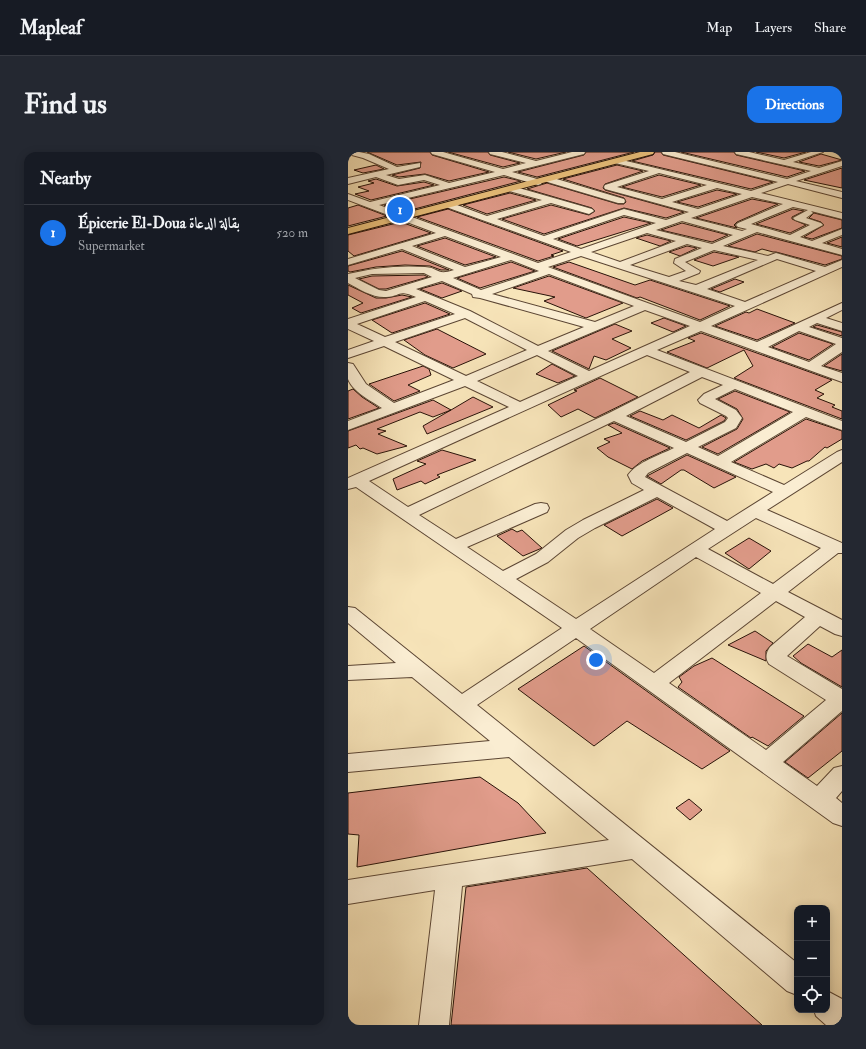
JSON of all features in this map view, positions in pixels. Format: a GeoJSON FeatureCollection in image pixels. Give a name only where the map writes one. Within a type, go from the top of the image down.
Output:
{"type":"FeatureCollection","features":[{"type":"Feature","properties":{"kind":"main road"},"geometry":{"type":"LineString","coordinates":[[349,230],[402,218],[650,152]]}},
{"type":"Feature","properties":{"kind":"street"},"geometry":{"type":"LineString","coordinates":[[350,152],[366,156],[395,169]]}},
{"type":"Feature","properties":{"kind":"street"},"geometry":{"type":"LineString","coordinates":[[493,152],[536,164]]}},
{"type":"Feature","properties":{"kind":"street"},"geometry":{"type":"LineString","coordinates":[[558,152],[570,155]]}},
{"type":"Feature","properties":{"kind":"street"},"geometry":{"type":"LineString","coordinates":[[368,205],[407,196],[453,182],[470,181],[581,152]]}},
{"type":"Feature","properties":{"kind":"street"},"geometry":{"type":"LineString","coordinates":[[666,152],[842,195]]}},
{"type":"Feature","properties":{"kind":"street"},"geometry":{"type":"LineString","coordinates":[[739,152],[752,153],[785,162],[820,161]]}},
{"type":"Feature","properties":{"kind":"street"},"geometry":{"type":"LineString","coordinates":[[387,166],[438,153],[504,172],[623,201]]}},
{"type":"Feature","properties":{"kind":"street"},"geometry":{"type":"LineString","coordinates":[[348,162],[377,154]]}},
{"type":"Feature","properties":{"kind":"street"},"geometry":{"type":"LineString","coordinates":[[454,157],[468,154]]}},
{"type":"Feature","properties":{"kind":"street"},"geometry":{"type":"LineString","coordinates":[[785,162],[803,157],[838,167]]}},
{"type":"Feature","properties":{"kind":"street"},"geometry":{"type":"LineString","coordinates":[[618,160],[842,216]]}},
{"type":"Feature","properties":{"kind":"street"},"geometry":{"type":"LineString","coordinates":[[348,181],[373,178],[395,169],[421,166],[408,161]]}},
{"type":"Feature","properties":{"kind":"street"},"geometry":{"type":"LineString","coordinates":[[445,305],[480,294],[543,269],[580,252],[788,182],[820,161]]}},
{"type":"Feature","properties":{"kind":"street"},"geometry":{"type":"LineString","coordinates":[[348,170],[373,178],[398,182],[425,177],[453,182],[489,195]]}},
{"type":"Feature","properties":{"kind":"street"},"geometry":{"type":"LineString","coordinates":[[660,170],[608,186],[698,212]]}},
{"type":"Feature","properties":{"kind":"street"},"geometry":{"type":"LineString","coordinates":[[663,202],[717,185]]}},
{"type":"Feature","properties":{"kind":"street"},"geometry":{"type":"LineString","coordinates":[[512,189],[593,210],[572,219],[586,225]]}},
{"type":"Feature","properties":{"kind":"street"},"geometry":{"type":"LineString","coordinates":[[394,191],[407,196]]}},
{"type":"Feature","properties":{"kind":"street"},"geometry":{"type":"LineString","coordinates":[[622,213],[603,207],[640,196]]}},
{"type":"Feature","properties":{"kind":"street"},"geometry":{"type":"LineString","coordinates":[[348,197],[842,378]]}},
{"type":"Feature","properties":{"kind":"street"},"geometry":{"type":"LineString","coordinates":[[486,218],[552,200]]}},
{"type":"Feature","properties":{"kind":"street"},"geometry":{"type":"LineString","coordinates":[[792,204],[742,223],[743,225],[755,229],[842,252]]}},
{"type":"Feature","properties":{"kind":"street"},"geometry":{"type":"LineString","coordinates":[[449,205],[580,252],[690,288],[697,288],[712,283],[768,258],[780,256],[835,268]]}},
{"type":"Feature","properties":{"kind":"street"},"geometry":{"type":"LineString","coordinates":[[791,238],[818,225],[798,218],[815,209]]}},
{"type":"Feature","properties":{"kind":"street"},"geometry":{"type":"LineString","coordinates":[[544,239],[628,212],[667,223]]}},
{"type":"Feature","properties":{"kind":"street"},"geometry":{"type":"LineString","coordinates":[[682,218],[741,234]]}},
{"type":"Feature","properties":{"kind":"street"},"geometry":{"type":"LineString","coordinates":[[523,232],[538,227]]}},
{"type":"Feature","properties":{"kind":"street"},"geometry":{"type":"LineString","coordinates":[[669,281],[695,271],[679,263],[680,261],[755,229]]}},
{"type":"Feature","properties":{"kind":"street"},"geometry":{"type":"LineString","coordinates":[[647,230],[686,241],[768,258]]}},
{"type":"Feature","properties":{"kind":"street"},"geometry":{"type":"LineString","coordinates":[[812,244],[842,232]]}},
{"type":"Feature","properties":{"kind":"street"},"geometry":{"type":"LineString","coordinates":[[349,261],[445,233]]}},
{"type":"Feature","properties":{"kind":"street"},"geometry":{"type":"LineString","coordinates":[[620,265],[686,241]]}},
{"type":"Feature","properties":{"kind":"street"},"geometry":{"type":"LineString","coordinates":[[403,246],[465,271]]}},
{"type":"Feature","properties":{"kind":"street"},"geometry":{"type":"LineString","coordinates":[[348,278],[382,295],[407,289],[511,257]]}},
{"type":"Feature","properties":{"kind":"street"},"geometry":{"type":"LineString","coordinates":[[349,261],[372,271]]}},
{"type":"Feature","properties":{"kind":"street"},"geometry":{"type":"LineString","coordinates":[[352,482],[645,350],[835,268]]}},
{"type":"Feature","properties":{"kind":"street"},"geometry":{"type":"LineString","coordinates":[[348,278],[372,271],[426,270],[480,294],[595,326]]}},
{"type":"Feature","properties":{"kind":"street"},"geometry":{"type":"LineString","coordinates":[[687,275],[712,283]]}},
{"type":"Feature","properties":{"kind":"street"},"geometry":{"type":"LineString","coordinates":[[697,288],[745,306]]}},
{"type":"Feature","properties":{"kind":"street"},"geometry":{"type":"LineString","coordinates":[[407,289],[466,314],[588,376]]}},
{"type":"Feature","properties":{"kind":"street"},"geometry":{"type":"LineString","coordinates":[[348,324],[426,297]]}},
{"type":"Feature","properties":{"kind":"street"},"geometry":{"type":"LineString","coordinates":[[348,426],[465,380],[644,306]]}},
{"type":"Feature","properties":{"kind":"street"},"geometry":{"type":"LineString","coordinates":[[757,347],[842,306]]}},
{"type":"Feature","properties":{"kind":"street"},"geometry":{"type":"LineString","coordinates":[[348,354],[466,314]]}},
{"type":"Feature","properties":{"kind":"street"},"geometry":{"type":"LineString","coordinates":[[817,319],[842,328]]}},
{"type":"Feature","properties":{"kind":"street"},"geometry":{"type":"LineString","coordinates":[[348,324],[520,407]]}},
{"type":"Feature","properties":{"kind":"street"},"geometry":{"type":"LineString","coordinates":[[798,327],[842,342]]}},
{"type":"Feature","properties":{"kind":"street"},"geometry":{"type":"LineString","coordinates":[[810,367],[842,346]]}},
{"type":"Feature","properties":{"kind":"street"},"geometry":{"type":"LineString","coordinates":[[645,350],[842,426]]}},
{"type":"Feature","properties":{"kind":"street"},"geometry":{"type":"LineString","coordinates":[[348,367],[354,380],[365,390],[393,409]]}},
{"type":"Feature","properties":{"kind":"street"},"geometry":{"type":"LineString","coordinates":[[407,514],[614,416],[701,372]]}},
{"type":"Feature","properties":{"kind":"street"},"geometry":{"type":"LineString","coordinates":[[727,528],[638,480],[636,475],[642,470],[731,425],[735,418],[731,413],[705,400],[708,397],[733,385]]}},
{"type":"Feature","properties":{"kind":"street"},"geometry":{"type":"LineString","coordinates":[[719,462],[806,411]]}},
{"type":"Feature","properties":{"kind":"street"},"geometry":{"type":"LineString","coordinates":[[614,416],[785,491]]}},
{"type":"Feature","properties":{"kind":"street"},"geometry":{"type":"LineString","coordinates":[[461,705],[727,528],[842,455]]}},
{"type":"Feature","properties":{"kind":"street"},"geometry":{"type":"LineString","coordinates":[[352,482],[407,514],[575,628],[842,816]]}},
{"type":"Feature","properties":{"kind":"street"},"geometry":{"type":"LineString","coordinates":[[502,579],[542,558],[572,534],[589,524],[657,490]]}},
{"type":"Feature","properties":{"kind":"street"},"geometry":{"type":"LineString","coordinates":[[454,546],[541,508]]}},
{"type":"Feature","properties":{"kind":"street"},"geometry":{"type":"LineString","coordinates":[[755,511],[838,548]]}},
{"type":"Feature","properties":{"kind":"street"},"geometry":{"type":"LineString","coordinates":[[654,684],[774,592],[838,548]]}},
{"type":"Feature","properties":{"kind":"street"},"geometry":{"type":"LineString","coordinates":[[695,549],[842,629]]}},
{"type":"Feature","properties":{"kind":"street"},"geometry":{"type":"LineString","coordinates":[[348,613],[636,847],[794,979]]}},
{"type":"Feature","properties":{"kind":"street"},"geometry":{"type":"LineString","coordinates":[[766,763],[842,699],[776,658],[777,652],[818,616]]}},
{"type":"Feature","properties":{"kind":"street"},"geometry":{"type":"LineString","coordinates":[[348,673],[416,669]]}},
{"type":"Feature","properties":{"kind":"street"},"geometry":{"type":"LineString","coordinates":[[348,763],[514,748]]}},
{"type":"Feature","properties":{"kind":"street"},"geometry":{"type":"LineString","coordinates":[[819,800],[842,775]]}},
{"type":"Feature","properties":{"kind":"street"},"geometry":{"type":"LineString","coordinates":[[348,892],[636,847]]}},
{"type":"Feature","properties":{"kind":"street"},"geometry":{"type":"LineString","coordinates":[[434,1025],[450,876]]}},
{"type":"Feature","properties":{"kind":"building"},"geometry":{"type":"Polygon","coordinates":[[[367,152],[430,152],[432,155],[489,172],[449,181],[425,174],[399,177],[392,175],[420,168],[421,162],[397,165],[367,152]]]}},
{"type":"Feature","properties":{"kind":"building"},"geometry":{"type":"Polygon","coordinates":[[[448,152],[488,152],[490,155],[520,163],[503,167],[448,152]]]}},
{"type":"Feature","properties":{"kind":"building"},"geometry":{"type":"Polygon","coordinates":[[[508,152],[566,152],[536,159],[508,152]]]}},
{"type":"Feature","properties":{"kind":"building"},"geometry":{"type":"Polygon","coordinates":[[[586,152],[634,152],[537,177],[518,172],[584,155],[586,152]]]}},
{"type":"Feature","properties":{"kind":"building"},"geometry":{"type":"Polygon","coordinates":[[[655,152],[661,152],[663,155],[773,182],[751,189],[632,161],[653,155],[655,152]]]}},
{"type":"Feature","properties":{"kind":"building"},"geometry":{"type":"Polygon","coordinates":[[[681,152],[734,152],[736,155],[805,171],[787,177],[681,152]]]}},
{"type":"Feature","properties":{"kind":"building"},"geometry":{"type":"Polygon","coordinates":[[[756,152],[806,152],[784,158],[756,152]]]}},
{"type":"Feature","properties":{"kind":"building"},"geometry":{"type":"Polygon","coordinates":[[[821,154],[842,160],[819,166],[799,162],[821,154]]]}},
{"type":"Feature","properties":{"kind":"building"},"geometry":{"type":"Polygon","coordinates":[[[376,165],[384,169],[363,173],[354,170],[376,165]]]}},
{"type":"Feature","properties":{"kind":"building"},"geometry":{"type":"Polygon","coordinates":[[[617,165],[643,171],[605,184],[603,188],[605,190],[684,212],[666,218],[624,208],[544,234],[502,219],[551,205],[589,215],[595,211],[592,208],[527,189],[547,183],[618,204],[624,204],[626,202],[624,198],[563,179],[617,165]]]}},
{"type":"Feature","properties":{"kind":"building"},"geometry":{"type":"Polygon","coordinates":[[[842,168],[842,188],[804,180],[842,168]]]}},
{"type":"Feature","properties":{"kind":"building"},"geometry":{"type":"Polygon","coordinates":[[[659,175],[701,185],[662,197],[622,187],[659,175]]]}},
{"type":"Feature","properties":{"kind":"building"},"geometry":{"type":"Polygon","coordinates":[[[504,177],[521,181],[403,212],[384,205],[504,177]]]}},
{"type":"Feature","properties":{"kind":"building"},"geometry":{"type":"Polygon","coordinates":[[[376,179],[397,186],[424,182],[434,185],[371,200],[355,194],[369,191],[358,187],[374,183],[368,181],[376,179]]]}},
{"type":"Feature","properties":{"kind":"building"},"geometry":{"type":"Polygon","coordinates":[[[717,190],[737,194],[698,207],[677,202],[717,190]]]}},
{"type":"Feature","properties":{"kind":"building"},"geometry":{"type":"Polygon","coordinates":[[[510,193],[536,200],[487,214],[463,205],[510,193]]]}},
{"type":"Feature","properties":{"kind":"building"},"geometry":{"type":"Polygon","coordinates":[[[752,199],[778,204],[737,222],[734,225],[737,228],[696,218],[752,199]]]}},
{"type":"Feature","properties":{"kind":"building"},"geometry":{"type":"Polygon","coordinates":[[[358,205],[387,216],[348,226],[348,208],[358,205]]]}},
{"type":"Feature","properties":{"kind":"building"},"geometry":{"type":"Polygon","coordinates":[[[448,209],[563,251],[551,255],[554,256],[538,261],[417,217],[448,209]]]}},
{"type":"Feature","properties":{"kind":"building"},"geometry":{"type":"Polygon","coordinates":[[[793,209],[804,211],[792,217],[792,219],[806,225],[790,233],[756,224],[793,209]]]}},
{"type":"Feature","properties":{"kind":"building"},"geometry":{"type":"Polygon","coordinates":[[[814,213],[842,220],[842,228],[812,239],[804,237],[824,225],[821,222],[809,218],[814,213]]]}},
{"type":"Feature","properties":{"kind":"building"},"geometry":{"type":"Polygon","coordinates":[[[624,217],[651,223],[577,246],[558,239],[624,217]]]}},
{"type":"Feature","properties":{"kind":"building"},"geometry":{"type":"Polygon","coordinates":[[[401,222],[431,233],[354,256],[348,251],[348,235],[401,222]]]}},
{"type":"Feature","properties":{"kind":"building"},"geometry":{"type":"Polygon","coordinates":[[[682,223],[728,235],[712,242],[661,230],[682,223]]]}},
{"type":"Feature","properties":{"kind":"building"},"geometry":{"type":"Polygon","coordinates":[[[757,234],[842,256],[842,259],[825,265],[762,249],[755,252],[728,246],[757,234]]]}},
{"type":"Feature","properties":{"kind":"building"},"geometry":{"type":"Polygon","coordinates":[[[647,235],[671,241],[660,246],[636,238],[647,235]]]}},
{"type":"Feature","properties":{"kind":"building"},"geometry":{"type":"Polygon","coordinates":[[[842,237],[842,247],[827,243],[842,237]]]}},
{"type":"Feature","properties":{"kind":"building"},"geometry":{"type":"Polygon","coordinates":[[[445,238],[496,257],[465,265],[417,246],[445,238]]]}},
{"type":"Feature","properties":{"kind":"building"},"geometry":{"type":"Polygon","coordinates":[[[687,246],[697,248],[680,256],[669,252],[687,246]]]}},
{"type":"Feature","properties":{"kind":"building"},"geometry":{"type":"Polygon","coordinates":[[[402,251],[449,270],[441,270],[430,266],[405,265],[376,267],[350,272],[348,271],[348,266],[402,251]]]}},
{"type":"Feature","properties":{"kind":"building"},"geometry":{"type":"Polygon","coordinates":[[[714,252],[739,257],[713,266],[694,260],[714,252]]]}},
{"type":"Feature","properties":{"kind":"building"},"geometry":{"type":"Polygon","coordinates":[[[511,262],[535,271],[480,288],[457,278],[511,262]]]}},
{"type":"Feature","properties":{"kind":"building"},"geometry":{"type":"Polygon","coordinates":[[[569,262],[635,285],[650,280],[730,306],[700,320],[640,297],[637,298],[553,267],[569,262]]]}},
{"type":"Feature","properties":{"kind":"building"},"geometry":{"type":"Polygon","coordinates":[[[424,275],[428,277],[386,289],[379,289],[359,279],[372,276],[424,275]]]}},
{"type":"Feature","properties":{"kind":"building"},"geometry":{"type":"Polygon","coordinates":[[[549,276],[623,303],[586,318],[544,301],[555,297],[513,288],[549,276]]]}},
{"type":"Feature","properties":{"kind":"building"},"geometry":{"type":"Polygon","coordinates":[[[735,279],[744,282],[720,292],[711,289],[735,279]]]}},
{"type":"Feature","properties":{"kind":"building"},"geometry":{"type":"Polygon","coordinates":[[[442,283],[462,291],[442,298],[420,289],[442,283]]]}},
{"type":"Feature","properties":{"kind":"building"},"geometry":{"type":"Polygon","coordinates":[[[348,285],[376,298],[402,295],[412,297],[361,313],[352,308],[363,303],[348,295],[348,285]]]}},
{"type":"Feature","properties":{"kind":"building"},"geometry":{"type":"Polygon","coordinates":[[[425,303],[450,314],[392,333],[372,320],[425,303]]]}},
{"type":"Feature","properties":{"kind":"building"},"geometry":{"type":"Polygon","coordinates":[[[757,309],[795,323],[757,340],[715,326],[746,312],[749,313],[757,309]]]}},
{"type":"Feature","properties":{"kind":"building"},"geometry":{"type":"Polygon","coordinates":[[[664,318],[686,326],[673,332],[651,323],[664,318]]]}},
{"type":"Feature","properties":{"kind":"building"},"geometry":{"type":"Polygon","coordinates":[[[615,324],[632,331],[612,339],[631,348],[606,360],[594,356],[589,369],[552,351],[615,324]]]}},
{"type":"Feature","properties":{"kind":"building"},"geometry":{"type":"Polygon","coordinates":[[[817,325],[842,332],[842,336],[813,327],[817,325]]]}},
{"type":"Feature","properties":{"kind":"building"},"geometry":{"type":"Polygon","coordinates":[[[437,329],[486,354],[453,368],[425,355],[404,340],[437,329]]]}},
{"type":"Feature","properties":{"kind":"building"},"geometry":{"type":"Polygon","coordinates":[[[701,333],[832,380],[815,390],[824,394],[817,398],[835,405],[832,407],[842,411],[842,419],[734,378],[753,366],[744,350],[707,368],[667,352],[695,341],[688,338],[701,333]]]}},
{"type":"Feature","properties":{"kind":"building"},"geometry":{"type":"Polygon","coordinates":[[[799,333],[833,344],[809,360],[772,347],[799,333]]]}},
{"type":"Feature","properties":{"kind":"building"},"geometry":{"type":"Polygon","coordinates":[[[842,354],[842,371],[824,366],[842,354]]]}},
{"type":"Feature","properties":{"kind":"building"},"geometry":{"type":"Polygon","coordinates":[[[552,364],[575,376],[558,383],[536,374],[552,364]]]}},
{"type":"Feature","properties":{"kind":"building"},"geometry":{"type":"Polygon","coordinates":[[[423,366],[429,369],[431,375],[408,385],[420,391],[394,401],[369,384],[423,366]]]}},
{"type":"Feature","properties":{"kind":"building"},"geometry":{"type":"Polygon","coordinates":[[[600,378],[638,397],[595,418],[578,409],[561,417],[548,405],[577,391],[574,390],[600,378]]]}},
{"type":"Feature","properties":{"kind":"building"},"geometry":{"type":"Polygon","coordinates":[[[353,389],[379,408],[348,419],[348,391],[353,389]]]}},
{"type":"Feature","properties":{"kind":"building"},"geometry":{"type":"Polygon","coordinates":[[[735,391],[790,412],[718,454],[702,447],[737,429],[743,419],[737,409],[718,399],[735,391]]]}},
{"type":"Feature","properties":{"kind":"building"},"geometry":{"type":"Polygon","coordinates":[[[473,397],[493,407],[427,434],[423,426],[473,397]]]}},
{"type":"Feature","properties":{"kind":"building"},"geometry":{"type":"Polygon","coordinates":[[[433,400],[451,410],[433,417],[420,412],[377,429],[386,431],[378,434],[407,446],[377,454],[363,448],[360,449],[356,445],[348,448],[348,431],[433,400]]]}},
{"type":"Feature","properties":{"kind":"building"},"geometry":{"type":"Polygon","coordinates":[[[640,411],[663,420],[672,415],[699,428],[721,415],[726,418],[724,421],[686,440],[630,416],[640,411]]]}},
{"type":"Feature","properties":{"kind":"building"},"geometry":{"type":"Polygon","coordinates":[[[806,419],[842,431],[842,439],[827,448],[825,447],[809,461],[792,468],[779,464],[774,468],[766,464],[752,469],[734,462],[806,419]]]}},
{"type":"Feature","properties":{"kind":"building"},"geometry":{"type":"Polygon","coordinates":[[[614,423],[670,448],[642,461],[632,469],[608,457],[597,448],[610,442],[604,439],[622,433],[608,425],[614,423]]]}},
{"type":"Feature","properties":{"kind":"building"},"geometry":{"type":"Polygon","coordinates":[[[442,450],[476,460],[437,475],[440,477],[425,484],[421,481],[397,490],[393,479],[426,464],[417,461],[442,450]]]}},
{"type":"Feature","properties":{"kind":"building"},"geometry":{"type":"Polygon","coordinates":[[[687,455],[736,477],[714,488],[684,470],[681,470],[661,484],[647,476],[687,455]]]}},
{"type":"Feature","properties":{"kind":"building"},"geometry":{"type":"Polygon","coordinates":[[[657,499],[673,508],[622,536],[604,525],[657,499]]]}},
{"type":"Feature","properties":{"kind":"building"},"geometry":{"type":"Polygon","coordinates":[[[512,529],[517,532],[522,530],[542,548],[523,556],[497,536],[512,529]]]}},
{"type":"Feature","properties":{"kind":"building"},"geometry":{"type":"Polygon","coordinates":[[[749,538],[771,551],[749,569],[725,553],[749,538]]]}},
{"type":"Feature","properties":{"kind":"building"},"geometry":{"type":"Polygon","coordinates":[[[755,631],[773,643],[766,651],[766,661],[728,645],[755,631]]]}},
{"type":"Feature","properties":{"kind":"building"},"geometry":{"type":"Polygon","coordinates":[[[808,644],[832,657],[842,650],[842,687],[801,663],[793,656],[808,644]]]}},
{"type":"Feature","properties":{"kind":"building"},"geometry":{"type":"Polygon","coordinates":[[[584,646],[730,751],[702,769],[627,721],[594,746],[518,689],[584,646]]]}},
{"type":"Feature","properties":{"kind":"building"},"geometry":{"type":"Polygon","coordinates":[[[712,658],[804,716],[768,746],[752,737],[751,738],[678,687],[682,682],[679,677],[694,666],[712,658]]]}},
{"type":"Feature","properties":{"kind":"building"},"geometry":{"type":"Polygon","coordinates":[[[842,713],[842,751],[808,778],[785,762],[842,713]]]}},
{"type":"Feature","properties":{"kind":"building"},"geometry":{"type":"Polygon","coordinates":[[[480,777],[518,803],[546,833],[357,867],[359,835],[348,834],[348,793],[480,777]]]}},
{"type":"Feature","properties":{"kind":"building"},"geometry":{"type":"Polygon","coordinates":[[[689,799],[702,810],[690,820],[676,808],[689,799]]]}},
{"type":"Feature","properties":{"kind":"building"},"geometry":{"type":"Polygon","coordinates":[[[587,868],[762,1025],[451,1025],[466,887],[587,868]]]}},
{"type":"Feature","properties":{"kind":"place","name":"Épicerie El-Doua بقالة الدعاة"},"geometry":{"type":"Point","coordinates":[400,210]}}]}
